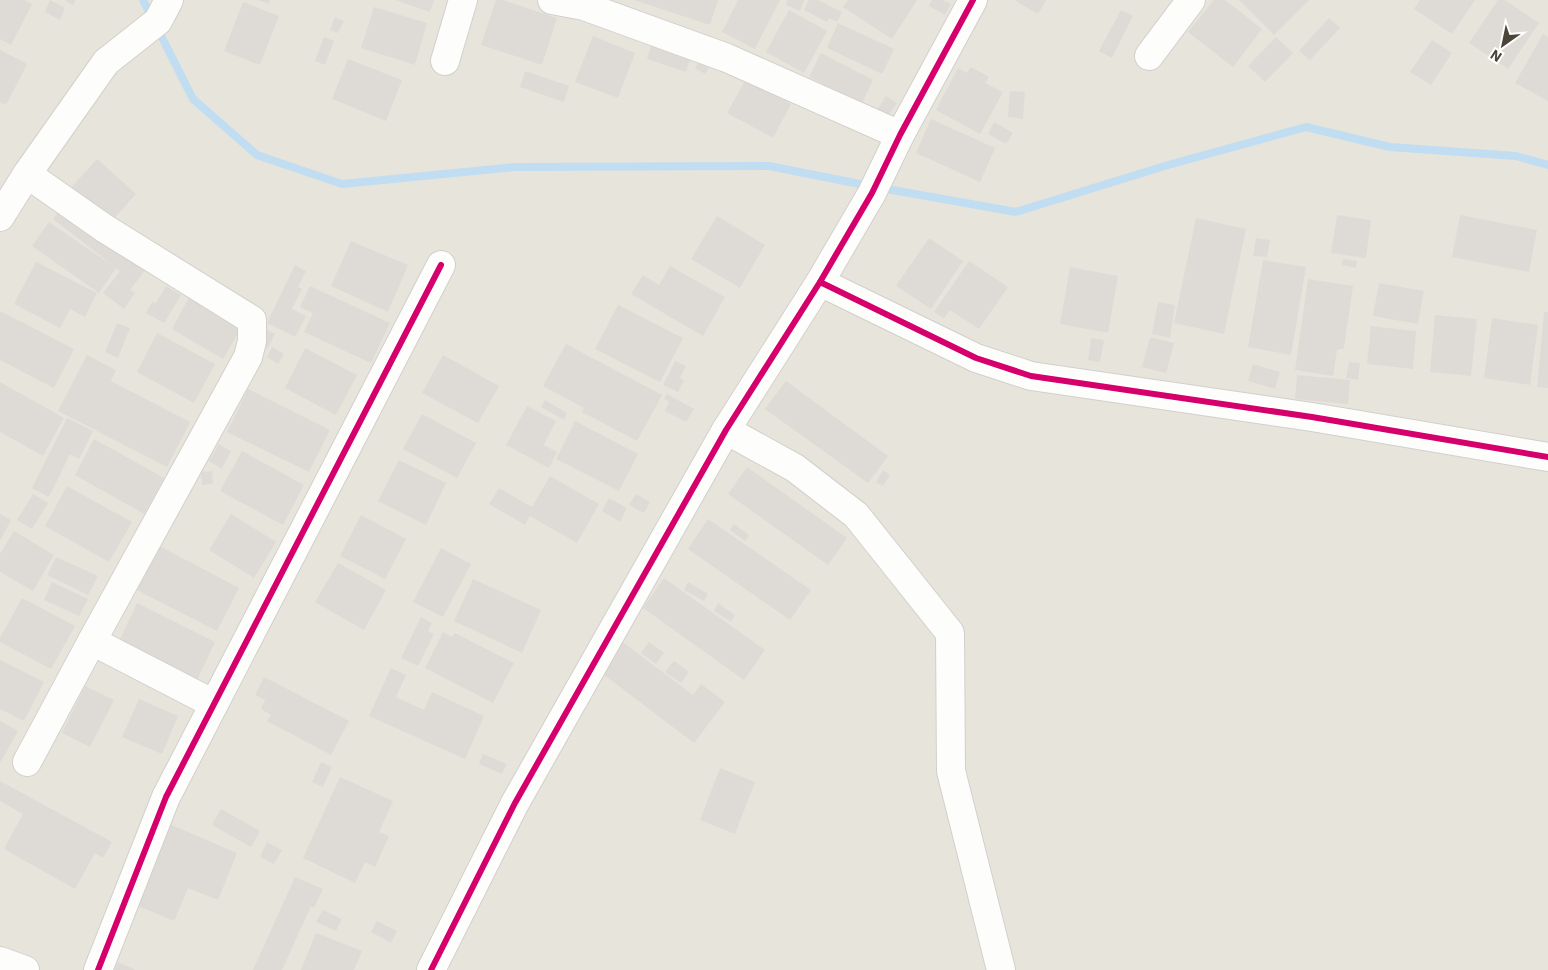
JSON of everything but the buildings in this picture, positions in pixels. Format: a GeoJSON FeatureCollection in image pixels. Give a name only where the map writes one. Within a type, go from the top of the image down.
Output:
{"type":"FeatureCollection","features":[{"type":"Feature","properties":{"kind":"street"},"geometry":{"type":"LineString","coordinates":[[445,61],[462,0]]}},
{"type":"Feature","properties":{"kind":"street"},"geometry":{"type":"LineString","coordinates":[[552,0],[584,6],[727,58],[894,146]]}},
{"type":"Feature","properties":{"kind":"street"},"geometry":{"type":"LineString","coordinates":[[431,970],[515,803],[726,430],[820,282],[872,193],[894,146],[973,0]]}},
{"type":"Feature","properties":{"kind":"street"},"geometry":{"type":"LineString","coordinates":[[1149,56],[1191,0]]}},
{"type":"Feature","properties":{"kind":"street"},"geometry":{"type":"LineString","coordinates":[[0,217],[27,174],[106,62],[164,10]]}},
{"type":"Feature","properties":{"kind":"street"},"geometry":{"type":"LineString","coordinates":[[27,174],[104,228],[252,320],[252,341],[248,357],[27,762]]}},
{"type":"Feature","properties":{"kind":"street"},"geometry":{"type":"LineString","coordinates":[[98,970],[166,798],[441,265]]}},
{"type":"Feature","properties":{"kind":"street"},"geometry":{"type":"LineString","coordinates":[[820,282],[976,358],[1031,376],[1312,417],[1548,458]]}},
{"type":"Feature","properties":{"kind":"street"},"geometry":{"type":"LineString","coordinates":[[726,430],[795,468],[856,515],[950,633],[951,771],[1001,970]]}},
{"type":"Feature","properties":{"kind":"street"},"geometry":{"type":"LineString","coordinates":[[92,641],[214,704]]}},
{"type":"Feature","properties":{"kind":"street"},"geometry":{"type":"LineString","coordinates":[[0,961],[25,970]]}},
{"type":"Feature","properties":{"kind":"shaded area"},"geometry":{"type":"Polygon","coordinates":[[[0,0],[1548,0],[1548,970],[0,970],[0,0]]]}},
{"type":"Feature","properties":{"kind":"waterway"},"geometry":{"type":"LineString","coordinates":[[143,0],[193,99],[257,155],[342,184],[515,167],[769,166],[870,186]]}},
{"type":"Feature","properties":{"kind":"waterway"},"geometry":{"type":"LineString","coordinates":[[881,188],[1016,212],[1168,165],[1306,127],[1390,147],[1516,156],[1548,165]]}},
{"type":"Feature","properties":{"kind":"cycle path"},"geometry":{"type":"LineString","coordinates":[[431,970],[515,803],[726,430],[820,282],[872,193],[900,135],[973,0]]}},
{"type":"Feature","properties":{"kind":"cycle path"},"geometry":{"type":"LineString","coordinates":[[98,970],[166,797],[441,265]]}},
{"type":"Feature","properties":{"kind":"cycle path"},"geometry":{"type":"LineString","coordinates":[[820,282],[976,358],[1031,376],[1312,417],[1548,457]]}}]}
